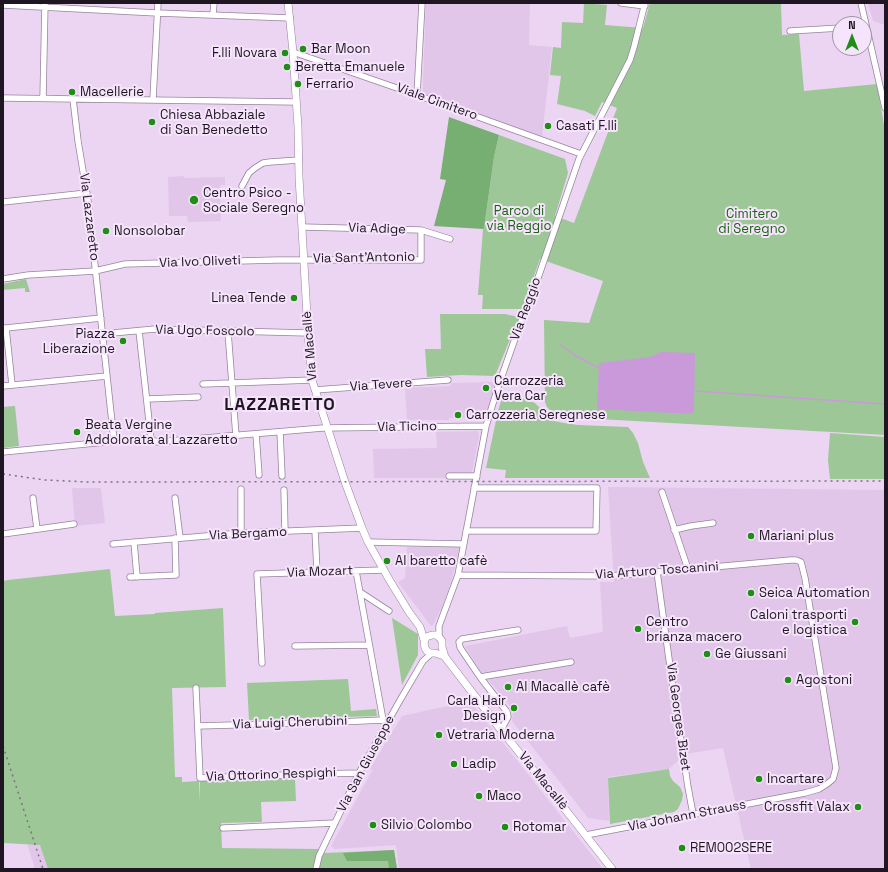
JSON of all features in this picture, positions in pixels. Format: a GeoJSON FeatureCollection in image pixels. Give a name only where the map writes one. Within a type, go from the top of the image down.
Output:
{"type":"FeatureCollection","features":[{"type":"Feature","properties":{"kind":"street"},"geometry":{"type":"LineString","coordinates":[[153,99],[158,3]]}},
{"type":"Feature","properties":{"kind":"street"},"geometry":{"type":"LineString","coordinates":[[213,15],[214,3]]}},
{"type":"Feature","properties":{"kind":"street","name":"Via Macallè"},"geometry":{"type":"LineString","coordinates":[[288,3],[298,127],[302,227],[312,380],[368,542],[396,593],[420,628],[424,640]]}},
{"type":"Feature","properties":{"kind":"street"},"geometry":{"type":"LineString","coordinates":[[417,95],[422,3]]}},
{"type":"Feature","properties":{"kind":"street"},"geometry":{"type":"LineString","coordinates":[[621,3],[645,4]]}},
{"type":"Feature","properties":{"kind":"street"},"geometry":{"type":"LineString","coordinates":[[861,3],[863,16]]}},
{"type":"Feature","properties":{"kind":"street","name":"Via Reggio"},"geometry":{"type":"LineString","coordinates":[[434,636],[439,631],[458,575],[486,426],[499,383],[539,275],[581,154],[630,60],[645,4]]}},
{"type":"Feature","properties":{"kind":"street"},"geometry":{"type":"LineString","coordinates":[[3,5],[45,5],[157,13],[290,18]]}},
{"type":"Feature","properties":{"kind":"street"},"geometry":{"type":"LineString","coordinates":[[42,98],[45,5]]}},
{"type":"Feature","properties":{"kind":"street"},"geometry":{"type":"LineString","coordinates":[[790,31],[832,28]]}},
{"type":"Feature","properties":{"kind":"street","name":"Viale Cimitero"},"geometry":{"type":"LineString","coordinates":[[293,52],[581,154]]}},
{"type":"Feature","properties":{"kind":"street"},"geometry":{"type":"LineString","coordinates":[[872,55],[885,108]]}},
{"type":"Feature","properties":{"kind":"street"},"geometry":{"type":"LineString","coordinates":[[3,98],[296,102]]}},
{"type":"Feature","properties":{"kind":"street","name":"Via Lazzaretto"},"geometry":{"type":"LineString","coordinates":[[73,99],[78,141],[87,193],[102,334]]}},
{"type":"Feature","properties":{"kind":"street"},"geometry":{"type":"LineString","coordinates":[[242,186],[249,173],[262,163],[299,160]]}},
{"type":"Feature","properties":{"kind":"street"},"geometry":{"type":"LineString","coordinates":[[3,202],[87,193]]}},
{"type":"Feature","properties":{"kind":"street","name":"Via Adige"},"geometry":{"type":"LineString","coordinates":[[302,227],[421,230],[450,239]]}},
{"type":"Feature","properties":{"kind":"street","name":"Via Sant'Antonio"},"geometry":{"type":"LineString","coordinates":[[304,259],[421,260],[421,230]]}},
{"type":"Feature","properties":{"kind":"street","name":"Via Ivo Oliveti"},"geometry":{"type":"LineString","coordinates":[[3,279],[28,275],[95,271],[125,264],[304,259]]}},
{"type":"Feature","properties":{"kind":"street"},"geometry":{"type":"LineString","coordinates":[[12,385],[5,328],[101,318]]}},
{"type":"Feature","properties":{"kind":"street","name":"Via Ugo Foscolo"},"geometry":{"type":"LineString","coordinates":[[102,334],[156,329],[308,333]]}},
{"type":"Feature","properties":{"kind":"street"},"geometry":{"type":"LineString","coordinates":[[139,331],[151,438]]}},
{"type":"Feature","properties":{"kind":"street"},"geometry":{"type":"LineString","coordinates":[[228,332],[236,436]]}},
{"type":"Feature","properties":{"kind":"street"},"geometry":{"type":"LineString","coordinates":[[102,334],[114,441]]}},
{"type":"Feature","properties":{"kind":"street"},"geometry":{"type":"LineString","coordinates":[[3,386],[107,376]]}},
{"type":"Feature","properties":{"kind":"street"},"geometry":{"type":"LineString","coordinates":[[204,384],[312,380]]}},
{"type":"Feature","properties":{"kind":"street","name":"Via Tevere"},"geometry":{"type":"LineString","coordinates":[[315,390],[448,380]]}},
{"type":"Feature","properties":{"kind":"street"},"geometry":{"type":"LineString","coordinates":[[147,399],[198,397]]}},
{"type":"Feature","properties":{"kind":"street","name":"Via Ticino"},"geometry":{"type":"LineString","coordinates":[[3,452],[148,438],[151,438],[157,442],[328,428],[486,426]]}},
{"type":"Feature","properties":{"kind":"street"},"geometry":{"type":"LineString","coordinates":[[280,432],[282,476]]}},
{"type":"Feature","properties":{"kind":"street"},"geometry":{"type":"LineString","coordinates":[[256,434],[259,475]]}},
{"type":"Feature","properties":{"kind":"street"},"geometry":{"type":"LineString","coordinates":[[449,476],[477,476]]}},
{"type":"Feature","properties":{"kind":"street"},"geometry":{"type":"LineString","coordinates":[[466,531],[596,531],[597,488],[474,488]]}},
{"type":"Feature","properties":{"kind":"street"},"geometry":{"type":"LineString","coordinates":[[241,489],[242,533]]}},
{"type":"Feature","properties":{"kind":"street"},"geometry":{"type":"LineString","coordinates":[[284,490],[285,532]]}},
{"type":"Feature","properties":{"kind":"street"},"geometry":{"type":"LineString","coordinates":[[662,492],[688,569]]}},
{"type":"Feature","properties":{"kind":"street"},"geometry":{"type":"LineString","coordinates":[[33,498],[37,529]]}},
{"type":"Feature","properties":{"kind":"street"},"geometry":{"type":"LineString","coordinates":[[134,542],[134,577],[176,575],[176,498]]}},
{"type":"Feature","properties":{"kind":"street"},"geometry":{"type":"LineString","coordinates":[[674,530],[713,523]]}},
{"type":"Feature","properties":{"kind":"street"},"geometry":{"type":"LineString","coordinates":[[3,534],[74,524]]}},
{"type":"Feature","properties":{"kind":"street","name":"Via Bergamo"},"geometry":{"type":"LineString","coordinates":[[113,544],[242,533],[362,528]]}},
{"type":"Feature","properties":{"kind":"street"},"geometry":{"type":"LineString","coordinates":[[315,530],[317,572]]}},
{"type":"Feature","properties":{"kind":"street"},"geometry":{"type":"LineString","coordinates":[[368,542],[464,544]]}},
{"type":"Feature","properties":{"kind":"street","name":"Via Arturo Toscanini"},"geometry":{"type":"LineString","coordinates":[[458,575],[610,576],[796,560],[801,562],[811,614]]}},
{"type":"Feature","properties":{"kind":"street","name":"Via Mozart"},"geometry":{"type":"LineString","coordinates":[[262,663],[257,574],[383,570]]}},
{"type":"Feature","properties":{"kind":"street"},"geometry":{"type":"LineString","coordinates":[[356,571],[384,722]]}},
{"type":"Feature","properties":{"kind":"street","name":"Via Georges Bizet"},"geometry":{"type":"LineString","coordinates":[[657,572],[673,689],[693,814]]}},
{"type":"Feature","properties":{"kind":"street"},"geometry":{"type":"LineString","coordinates":[[360,592],[389,611]]}},
{"type":"Feature","properties":{"kind":"street","name":"Via Johann Strauss"},"geometry":{"type":"LineString","coordinates":[[586,836],[804,793],[819,789],[833,779],[836,768],[811,614]]}},
{"type":"Feature","properties":{"kind":"street","name":"Via Macallè"},"geometry":{"type":"LineString","coordinates":[[420,628],[434,636]]}},
{"type":"Feature","properties":{"kind":"street"},"geometry":{"type":"LineString","coordinates":[[501,730],[508,717],[507,712],[480,677],[460,647],[459,642],[462,639],[518,630]]}},
{"type":"Feature","properties":{"kind":"street"},"geometry":{"type":"LineString","coordinates":[[433,653],[442,647],[442,642],[434,636],[427,636],[424,640],[424,645],[428,652],[444,656]]}},
{"type":"Feature","properties":{"kind":"street"},"geometry":{"type":"LineString","coordinates":[[295,646],[369,645]]}},
{"type":"Feature","properties":{"kind":"street","name":"Via Macallè"},"geometry":{"type":"LineString","coordinates":[[442,647],[444,656],[612,869]]}},
{"type":"Feature","properties":{"kind":"street","name":"Via San Giuseppe"},"geometry":{"type":"LineString","coordinates":[[423,661],[425,648]]}},
{"type":"Feature","properties":{"kind":"street","name":"Via San Giuseppe"},"geometry":{"type":"LineString","coordinates":[[316,869],[319,856],[384,722],[423,661],[433,653]]}},
{"type":"Feature","properties":{"kind":"street"},"geometry":{"type":"LineString","coordinates":[[480,677],[571,662]]}},
{"type":"Feature","properties":{"kind":"street","name":"Via Ottorino Respighi"},"geometry":{"type":"LineString","coordinates":[[196,688],[200,778],[359,773]]}},
{"type":"Feature","properties":{"kind":"street","name":"Via Luigi Cherubini"},"geometry":{"type":"LineString","coordinates":[[198,726],[384,722]]}},
{"type":"Feature","properties":{"kind":"street"},"geometry":{"type":"LineString","coordinates":[[223,828],[335,823]]}},
{"type":"Feature","properties":{"kind":"shaded area"},"geometry":{"type":"Polygon","coordinates":[[[426,3],[530,3],[529,45],[552,47],[542,137],[423,94],[426,3]]]}},
{"type":"Feature","properties":{"kind":"shaded area"},"geometry":{"type":"Polygon","coordinates":[[[868,3],[885,3],[885,25],[873,21],[868,3]]]}},
{"type":"Feature","properties":{"kind":"shaded area","name":"Centro Psico - Sociale Seregno"},"geometry":{"type":"Polygon","coordinates":[[[184,176],[184,178],[225,177],[225,185],[220,185],[221,221],[188,222],[187,216],[169,216],[168,177],[184,176]]]}},
{"type":"Feature","properties":{"kind":"shaded area"},"geometry":{"type":"Polygon","coordinates":[[[661,352],[695,353],[694,413],[597,409],[599,363],[649,357],[661,352]]]}},
{"type":"Feature","properties":{"kind":"shaded area"},"geometry":{"type":"Polygon","coordinates":[[[495,382],[485,417],[449,418],[449,420],[407,420],[405,388],[451,386],[451,383],[495,382]]]}},
{"type":"Feature","properties":{"kind":"shaded area"},"geometry":{"type":"Polygon","coordinates":[[[478,431],[479,436],[472,473],[449,473],[448,478],[374,478],[373,449],[437,448],[436,432],[478,431]]]}},
{"type":"Feature","properties":{"kind":"shaded area"},"geometry":{"type":"Polygon","coordinates":[[[608,487],[885,490],[885,869],[751,869],[723,748],[685,754],[669,769],[608,777],[609,821],[588,818],[512,721],[513,711],[479,669],[465,646],[567,626],[570,638],[603,632],[600,582],[614,582],[608,487]]]}},
{"type":"Feature","properties":{"kind":"shaded area"},"geometry":{"type":"Polygon","coordinates":[[[72,488],[101,488],[105,523],[75,526],[72,488]]]}},
{"type":"Feature","properties":{"kind":"shaded area"},"geometry":{"type":"Polygon","coordinates":[[[445,545],[460,546],[452,579],[442,607],[433,625],[431,626],[398,582],[405,578],[407,547],[442,547],[445,545]]]}},
{"type":"Feature","properties":{"kind":"shaded area"},"geometry":{"type":"Polygon","coordinates":[[[470,701],[603,869],[399,869],[396,845],[335,849],[331,846],[373,769],[369,770],[402,716],[470,701]]]}},
{"type":"Feature","properties":{"kind":"shaded area"},"geometry":{"type":"Polygon","coordinates":[[[3,731],[48,869],[35,869],[6,777],[3,731]]]}},
{"type":"Feature","properties":{"kind":"green space"},"geometry":{"type":"Polygon","coordinates":[[[584,3],[607,5],[605,25],[643,28],[650,3],[781,3],[782,35],[799,34],[804,91],[877,84],[885,131],[885,435],[563,417],[554,414],[547,407],[545,402],[544,320],[589,323],[603,281],[540,259],[522,309],[482,309],[483,295],[478,295],[483,229],[494,157],[499,135],[565,159],[568,173],[555,216],[574,223],[617,108],[602,102],[595,116],[585,111],[557,104],[561,76],[550,75],[553,47],[561,48],[562,22],[583,23],[584,3]]]}},
{"type":"Feature","properties":{"kind":"green space"},"geometry":{"type":"Polygon","coordinates":[[[449,117],[499,135],[494,157],[483,229],[434,226],[446,180],[440,179],[449,117]]]}},
{"type":"Feature","properties":{"kind":"green space"},"geometry":{"type":"Polygon","coordinates":[[[26,279],[30,292],[25,292],[25,288],[3,290],[3,284],[26,279]]]}},
{"type":"Feature","properties":{"kind":"green space"},"geometry":{"type":"Polygon","coordinates":[[[440,314],[505,314],[519,317],[495,376],[461,375],[427,377],[425,349],[441,349],[440,314]]]}},
{"type":"Feature","properties":{"kind":"green space"},"geometry":{"type":"Polygon","coordinates":[[[505,392],[535,403],[541,409],[540,414],[549,420],[578,425],[628,427],[638,443],[643,462],[650,478],[505,478],[506,470],[486,468],[498,411],[505,392]]]}},
{"type":"Feature","properties":{"kind":"green space"},"geometry":{"type":"Polygon","coordinates":[[[15,406],[19,446],[3,448],[3,407],[15,406]]]}},
{"type":"Feature","properties":{"kind":"green space"},"geometry":{"type":"Polygon","coordinates":[[[830,433],[885,437],[885,479],[830,479],[828,460],[830,433]]]}},
{"type":"Feature","properties":{"kind":"green space"},"geometry":{"type":"Polygon","coordinates":[[[110,569],[115,616],[223,608],[226,687],[172,688],[175,777],[182,777],[182,782],[199,781],[200,802],[200,781],[295,778],[296,801],[261,802],[262,822],[221,823],[222,848],[319,849],[325,853],[394,850],[397,869],[48,869],[40,845],[3,843],[3,579],[4,581],[110,569]]]}},
{"type":"Feature","properties":{"kind":"green space"},"geometry":{"type":"Polygon","coordinates":[[[392,618],[418,634],[418,655],[402,685],[392,618]]]}},
{"type":"Feature","properties":{"kind":"green space"},"geometry":{"type":"Polygon","coordinates":[[[348,679],[351,711],[376,709],[377,716],[249,720],[247,683],[348,679]]]}},
{"type":"Feature","properties":{"kind":"green space"},"geometry":{"type":"Polygon","coordinates":[[[669,769],[670,776],[680,787],[683,794],[678,809],[674,812],[610,824],[608,778],[669,769]]]}},
{"type":"Feature","properties":{"kind":"green space"},"geometry":{"type":"Polygon","coordinates":[[[394,850],[397,869],[389,869],[388,861],[347,861],[343,853],[394,850]]]}},
{"type":"Feature","properties":{"kind":"waterway"},"geometry":{"type":"LineString","coordinates":[[561,345],[576,356],[599,368]]}},
{"type":"Feature","properties":{"kind":"waterway"},"geometry":{"type":"LineString","coordinates":[[695,391],[885,404]]}},
{"type":"Feature","properties":{"kind":"railway"},"geometry":{"type":"LineString","coordinates":[[3,474],[45,480],[88,482],[885,481]]}},
{"type":"Feature","properties":{"kind":"railway"},"geometry":{"type":"LineString","coordinates":[[3,746],[43,869]]}},
{"type":"Feature","properties":{"kind":"place","name":"Bar Moon"},"geometry":{"type":"Point","coordinates":[303,49]}},
{"type":"Feature","properties":{"kind":"place","name":"F.lli Novara"},"geometry":{"type":"Point","coordinates":[285,53]}},
{"type":"Feature","properties":{"kind":"place","name":"Beretta Emanuele"},"geometry":{"type":"Point","coordinates":[287,67]}},
{"type":"Feature","properties":{"kind":"place","name":"Ferrario"},"geometry":{"type":"Point","coordinates":[298,84]}},
{"type":"Feature","properties":{"kind":"place","name":"Macellerie"},"geometry":{"type":"Point","coordinates":[72,92]}},
{"type":"Feature","properties":{"kind":"place","name":"Chiesa Abbaziale di San Benedetto"},"geometry":{"type":"Point","coordinates":[152,122]}},
{"type":"Feature","properties":{"kind":"place","name":"Casati F.lli"},"geometry":{"type":"Point","coordinates":[548,126]}},
{"type":"Feature","properties":{"kind":"place","name":"Centro Psico - Sociale Seregno"},"geometry":{"type":"Point","coordinates":[194,200]}},
{"type":"Feature","properties":{"kind":"place","name":"Nonsolobar"},"geometry":{"type":"Point","coordinates":[106,231]}},
{"type":"Feature","properties":{"kind":"place","name":"Linea Tende"},"geometry":{"type":"Point","coordinates":[294,298]}},
{"type":"Feature","properties":{"kind":"place","name":"Piazza Liberazione"},"geometry":{"type":"Point","coordinates":[123,341]}},
{"type":"Feature","properties":{"kind":"place","name":"Carrozzeria Vera Car"},"geometry":{"type":"Point","coordinates":[486,388]}},
{"type":"Feature","properties":{"kind":"place","name":"Carrozzeria Seregnese"},"geometry":{"type":"Point","coordinates":[458,415]}},
{"type":"Feature","properties":{"kind":"place","name":"Beata Vergine Addolorata al Lazzaretto"},"geometry":{"type":"Point","coordinates":[77,432]}},
{"type":"Feature","properties":{"kind":"place","name":"Mariani plus"},"geometry":{"type":"Point","coordinates":[751,536]}},
{"type":"Feature","properties":{"kind":"place","name":"Al baretto cafè"},"geometry":{"type":"Point","coordinates":[387,561]}},
{"type":"Feature","properties":{"kind":"place","name":"Seica Automation"},"geometry":{"type":"Point","coordinates":[751,593]}},
{"type":"Feature","properties":{"kind":"place","name":"Caloni trasporti e logistica"},"geometry":{"type":"Point","coordinates":[855,622]}},
{"type":"Feature","properties":{"kind":"place","name":"Centro brianza macero"},"geometry":{"type":"Point","coordinates":[638,629]}},
{"type":"Feature","properties":{"kind":"place","name":"Ge Giussani"},"geometry":{"type":"Point","coordinates":[707,654]}},
{"type":"Feature","properties":{"kind":"place","name":"Agostoni"},"geometry":{"type":"Point","coordinates":[788,680]}},
{"type":"Feature","properties":{"kind":"place","name":"Al Macallè cafè"},"geometry":{"type":"Point","coordinates":[508,687]}},
{"type":"Feature","properties":{"kind":"place","name":"Carla Hair Design"},"geometry":{"type":"Point","coordinates":[514,708]}},
{"type":"Feature","properties":{"kind":"place","name":"Vetraria Moderna"},"geometry":{"type":"Point","coordinates":[439,735]}},
{"type":"Feature","properties":{"kind":"place","name":"Ladip"},"geometry":{"type":"Point","coordinates":[454,764]}},
{"type":"Feature","properties":{"kind":"place","name":"Incartare"},"geometry":{"type":"Point","coordinates":[759,779]}},
{"type":"Feature","properties":{"kind":"place","name":"Maco"},"geometry":{"type":"Point","coordinates":[479,796]}},
{"type":"Feature","properties":{"kind":"place","name":"Crossfit Valax"},"geometry":{"type":"Point","coordinates":[858,807]}},
{"type":"Feature","properties":{"kind":"place","name":"Silvio Colombo"},"geometry":{"type":"Point","coordinates":[373,825]}},
{"type":"Feature","properties":{"kind":"place","name":"Rotomar"},"geometry":{"type":"Point","coordinates":[505,827]}},
{"type":"Feature","properties":{"kind":"place","name":"REM002SERE"},"geometry":{"type":"Point","coordinates":[682,848]}},
{"type":"Feature","properties":{"kind":"district","name":"LAZZARETTO"},"geometry":{"type":"Point","coordinates":[280,405]}},
{"type":"Feature","properties":{"kind":"park label","name":"Parco di via Reggio"},"geometry":{"type":"Point","coordinates":[519,218]}},
{"type":"Feature","properties":{"kind":"park label","name":"Cimitero di Seregno"},"geometry":{"type":"Point","coordinates":[752,222]}}]}
